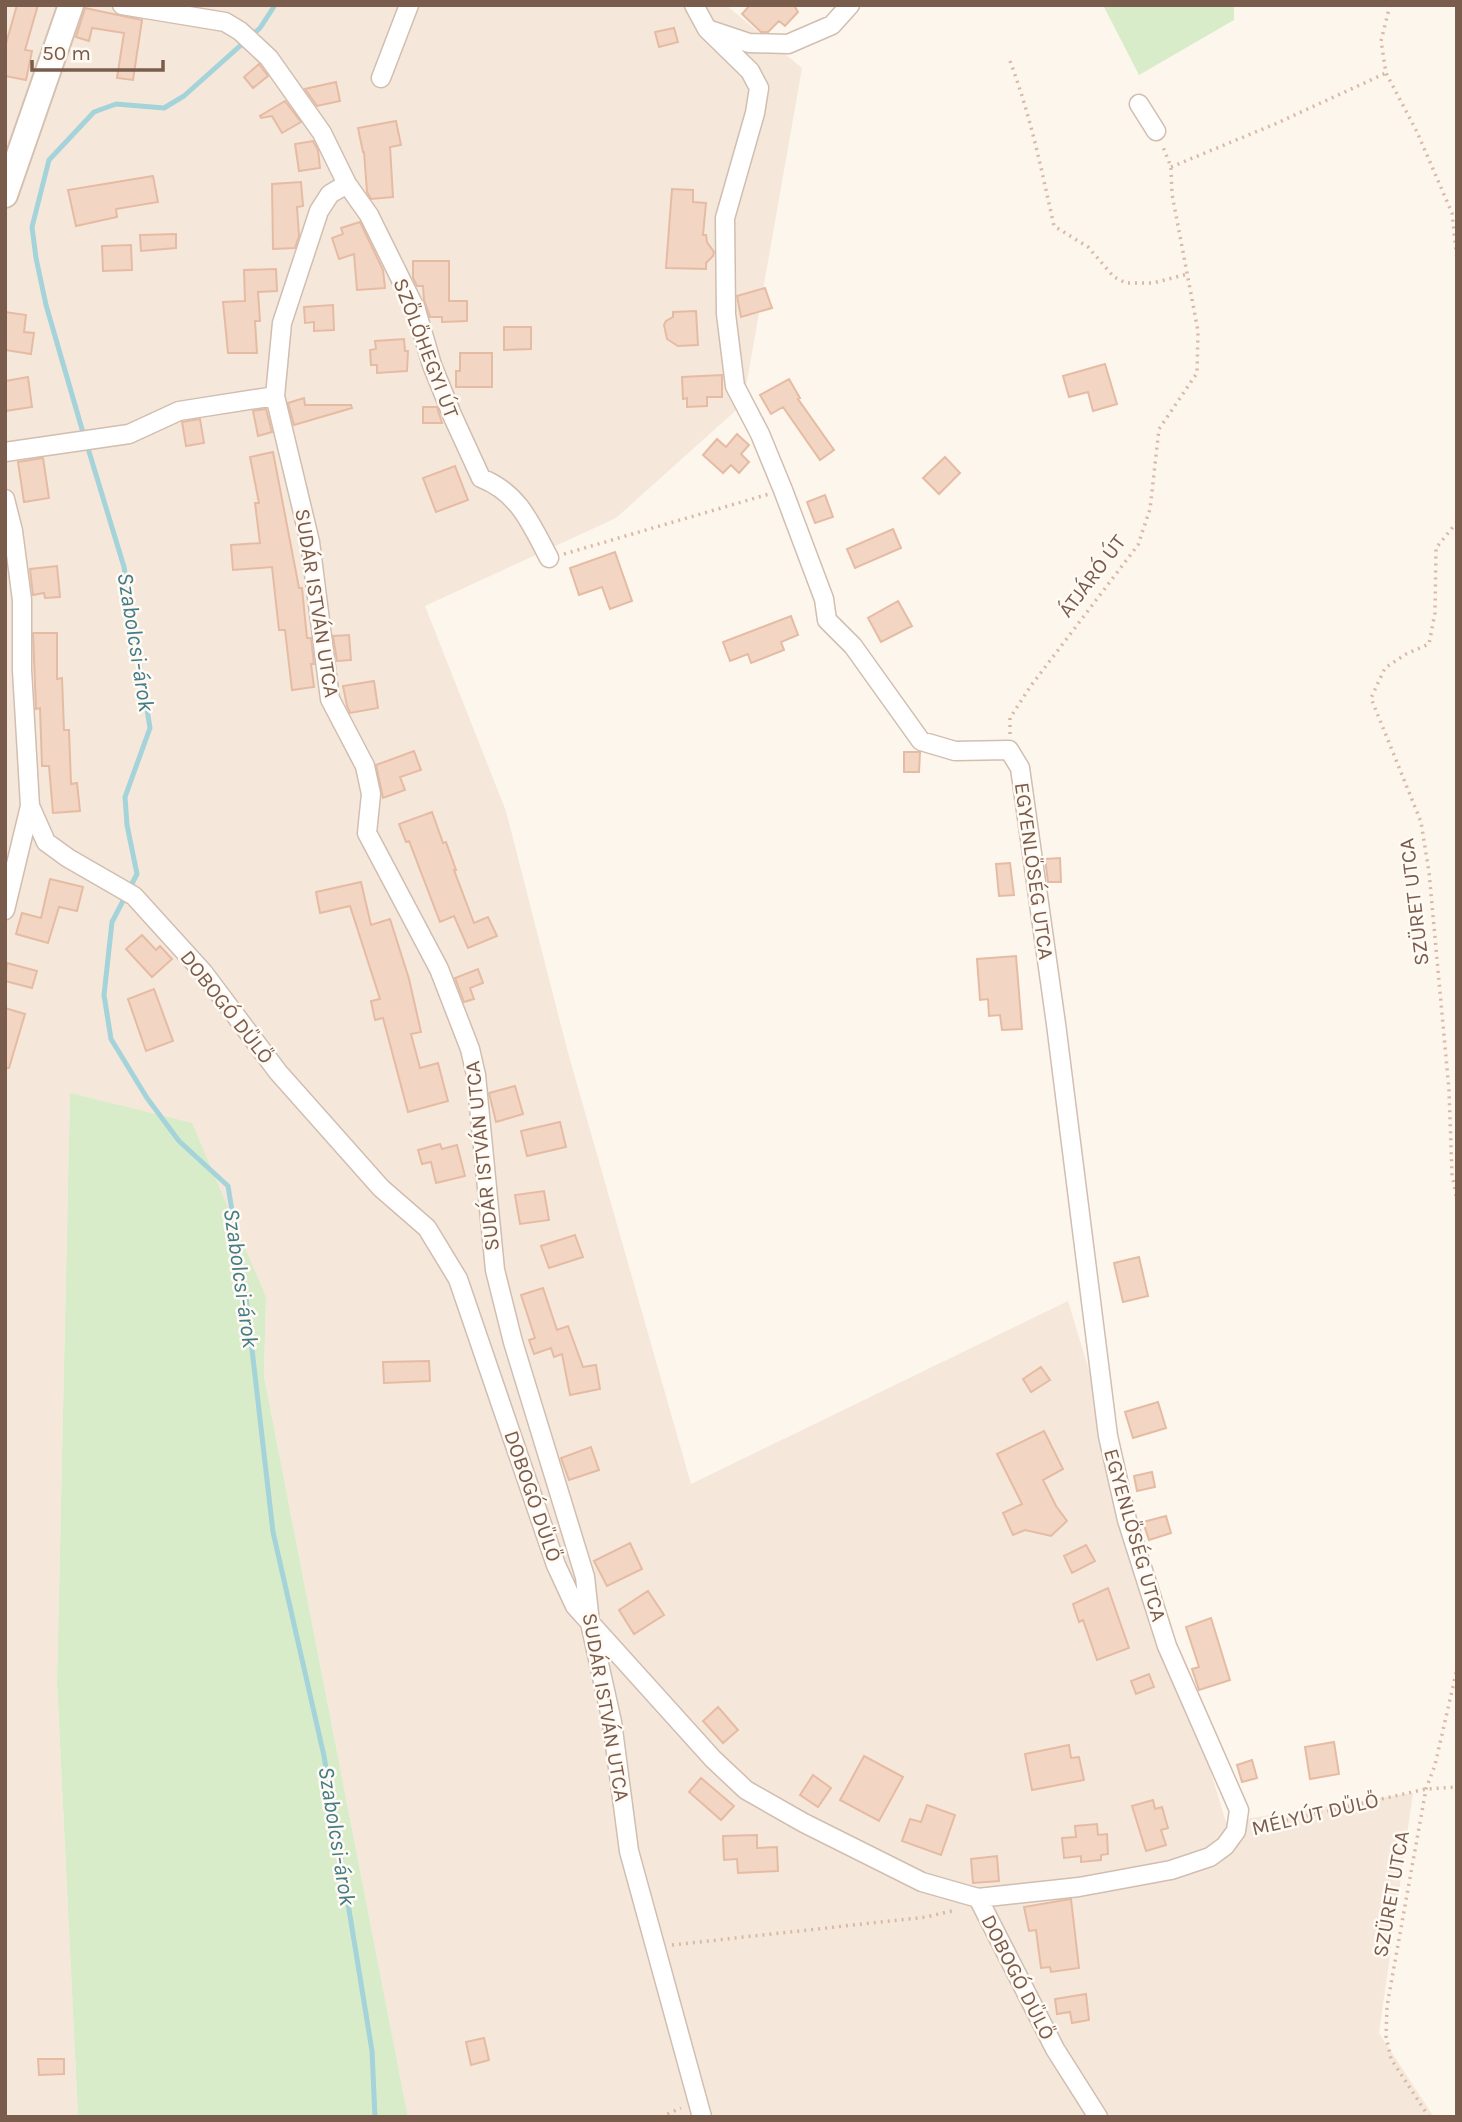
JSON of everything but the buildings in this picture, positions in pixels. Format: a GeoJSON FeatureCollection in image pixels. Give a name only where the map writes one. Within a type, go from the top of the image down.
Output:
{"type":"FeatureCollection","features":[{"type":"Feature","properties":{"kind":"street"},"geometry":{"type":"LineString","coordinates":[[5,195],[71,5]]}},
{"type":"Feature","properties":{"kind":"street","name":"SZŐLŐHEGYI ÚT"},"geometry":{"type":"LineString","coordinates":[[122,5],[225,22],[270,58],[322,133],[347,184],[369,215],[416,310],[432,365],[481,478],[498,484],[524,509],[549,558]]}},
{"type":"Feature","properties":{"kind":"street"},"geometry":{"type":"LineString","coordinates":[[381,78],[409,5]]}},
{"type":"Feature","properties":{"kind":"street"},"geometry":{"type":"LineString","coordinates":[[694,5],[707,29],[750,71],[759,88],[755,113],[725,218],[726,314],[735,386],[760,433],[783,490],[824,599],[827,620],[853,646],[921,741],[955,751],[1009,750]]}},
{"type":"Feature","properties":{"kind":"street"},"geometry":{"type":"LineString","coordinates":[[707,29],[749,43],[788,44],[832,25],[850,5]]}},
{"type":"Feature","properties":{"kind":"street"},"geometry":{"type":"LineString","coordinates":[[1139,104],[1156,131]]}},
{"type":"Feature","properties":{"kind":"street","name":"SUDÁR ISTVÁN UTCA"},"geometry":{"type":"LineString","coordinates":[[347,184],[330,194],[319,211],[282,323],[275,396],[310,542],[330,699],[365,766],[371,794],[367,833],[439,969],[470,1049],[476,1075],[495,1270],[513,1342],[585,1577],[590,1623],[612,1722],[629,1851],[699,2109]]}},
{"type":"Feature","properties":{"kind":"street"},"geometry":{"type":"LineString","coordinates":[[5,452],[129,434],[179,411],[275,396]]}},
{"type":"Feature","properties":{"kind":"street"},"geometry":{"type":"LineString","coordinates":[[5,499],[13,531],[22,600],[22,670],[30,806],[5,910]]}},
{"type":"Feature","properties":{"kind":"street","name":"EGYENLŐSÉG UTCA"},"geometry":{"type":"LineString","coordinates":[[1009,750],[1020,768],[1056,1024],[1108,1436],[1127,1520],[1167,1646],[1239,1810],[1236,1831]]}},
{"type":"Feature","properties":{"kind":"street","name":"DOBOGÓ DŰLŐ"},"geometry":{"type":"LineString","coordinates":[[30,806],[46,842],[68,859],[128,892],[203,972],[278,1072],[381,1188],[427,1228],[458,1279],[556,1565],[575,1605],[713,1759],[746,1790],[803,1823],[922,1882],[973,1896],[1055,2049],[1098,2117]]}},
{"type":"Feature","properties":{"kind":"street","name":"MÉLYÚT DŰLŐ"},"geometry":{"type":"LineString","coordinates":[[973,1896],[1079,1887],[1171,1870],[1210,1857],[1225,1846],[1236,1831]]}},
{"type":"Feature","properties":{"kind":"path"},"geometry":{"type":"LineString","coordinates":[[1390,5],[1381,41],[1386,73],[1417,132],[1452,213],[1457,259]]}},
{"type":"Feature","properties":{"kind":"path"},"geometry":{"type":"LineString","coordinates":[[1010,61],[1023,96],[1044,173],[1054,226],[1088,247],[1114,277],[1126,283],[1153,283],[1188,274]]}},
{"type":"Feature","properties":{"kind":"path"},"geometry":{"type":"LineString","coordinates":[[1171,167],[1275,124],[1386,73]]}},
{"type":"Feature","properties":{"kind":"path","name":"ÁTJÁRÓ ÚT"},"geometry":{"type":"LineString","coordinates":[[1009,750],[1010,718],[1030,687],[1138,545],[1150,509],[1159,429],[1197,373],[1198,331],[1172,194],[1171,167],[1156,131]]}},
{"type":"Feature","properties":{"kind":"path"},"geometry":{"type":"LineString","coordinates":[[549,558],[783,490]]}},
{"type":"Feature","properties":{"kind":"path","name":"SZÜRET UTCA"},"geometry":{"type":"LineString","coordinates":[[1457,522],[1436,548],[1434,613],[1429,644],[1406,654],[1385,668],[1371,698],[1421,822],[1427,859],[1449,1090],[1452,1174],[1457,1200]]}},
{"type":"Feature","properties":{"kind":"path","name":"SZÜRET UTCA"},"geometry":{"type":"LineString","coordinates":[[1429,2117],[1391,2059],[1385,2036],[1387,2006],[1426,1789],[1435,1765],[1457,1669]]}},
{"type":"Feature","properties":{"kind":"path","name":"MÉLYÚT DŰLŐ"},"geometry":{"type":"LineString","coordinates":[[1236,1831],[1426,1789],[1457,1787]]}},
{"type":"Feature","properties":{"kind":"path"},"geometry":{"type":"LineString","coordinates":[[655,1946],[926,1917],[955,1912],[973,1896]]}},
{"type":"Feature","properties":{"kind":"path"},"geometry":{"type":"LineString","coordinates":[[661,2117],[699,2109]]}},
{"type":"Feature","properties":{"kind":"shaded area"},"geometry":{"type":"Polygon","coordinates":[[[5,5],[726,5],[802,68],[743,404],[616,518],[425,606],[506,811],[567,1049],[691,1484],[1068,1301],[1226,1822],[1413,1793],[1379,2033],[1434,2117],[408,2117],[264,1376],[266,1297],[70,1093],[57,1683],[78,2117],[5,2117],[5,5]]]}},
{"type":"Feature","properties":{"kind":"green space"},"geometry":{"type":"Polygon","coordinates":[[[1103,5],[1234,5],[1234,20],[1139,75],[1103,5]]]}},
{"type":"Feature","properties":{"kind":"green space"},"geometry":{"type":"Polygon","coordinates":[[[70,1093],[192,1123],[266,1297],[264,1376],[408,2117],[78,2117],[57,1683],[70,1093]]]}},
{"type":"Feature","properties":{"kind":"waterway","name":"Szabolcsi-árok"},"geometry":{"type":"LineString","coordinates":[[84,436],[46,305],[32,227],[49,160],[94,112],[116,104],[164,108],[184,96],[260,28],[275,5]]}},
{"type":"Feature","properties":{"kind":"waterway","name":"Szabolcsi-árok"},"geometry":{"type":"LineString","coordinates":[[87,445],[124,567],[150,728],[125,797],[127,825],[137,874],[112,922],[104,995],[111,1039],[147,1098],[179,1141],[228,1186],[246,1297],[273,1532],[324,1756],[372,2051],[375,2117]]}}]}
